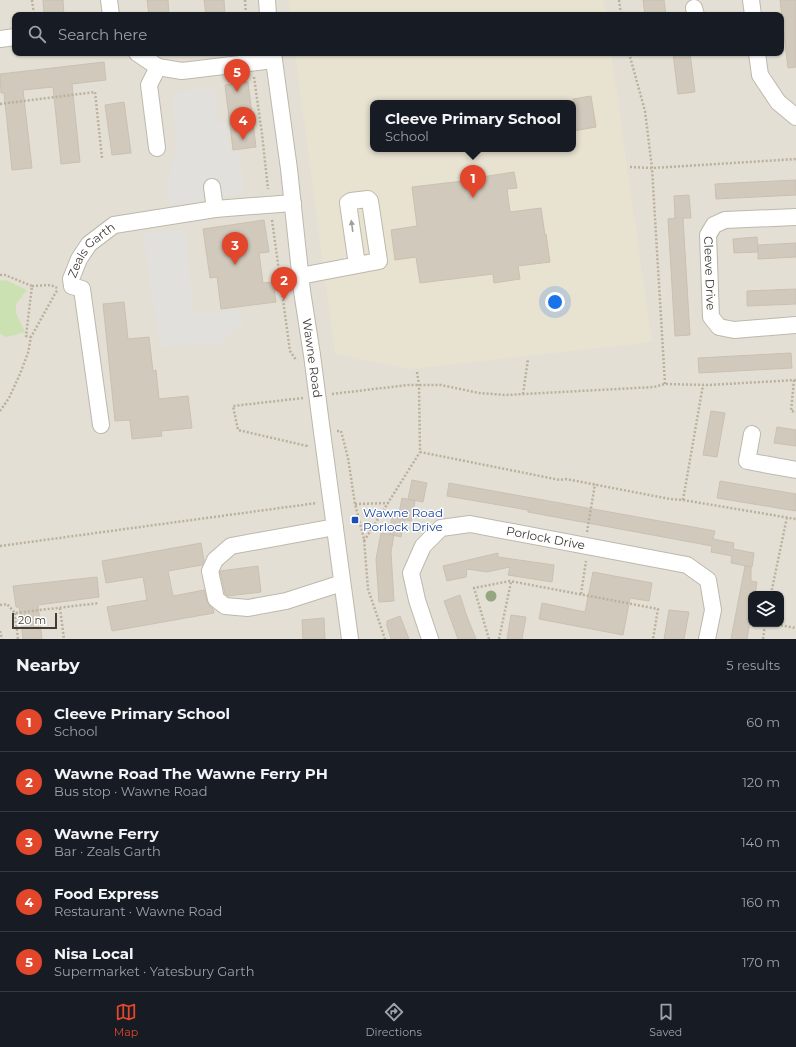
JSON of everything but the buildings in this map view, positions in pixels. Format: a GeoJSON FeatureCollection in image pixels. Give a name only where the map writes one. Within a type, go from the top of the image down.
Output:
{"type":"FeatureCollection","features":[{"type":"Feature","properties":{"kind":"street"},"geometry":{"type":"LineString","coordinates":[[109,0],[111,12]]}},
{"type":"Feature","properties":{"kind":"street"},"geometry":{"type":"LineString","coordinates":[[267,0],[268,12]]}},
{"type":"Feature","properties":{"kind":"street"},"geometry":{"type":"LineString","coordinates":[[751,0],[753,12]]}},
{"type":"Feature","properties":{"kind":"street"},"geometry":{"type":"LineString","coordinates":[[0,39],[12,37]]}},
{"type":"Feature","properties":{"kind":"street"},"geometry":{"type":"LineString","coordinates":[[142,56],[158,67],[182,71],[252,63],[274,56]]}},
{"type":"Feature","properties":{"kind":"street","name":"Wawne Road"},"geometry":{"type":"LineString","coordinates":[[274,56],[290,169],[306,360],[315,436],[331,501],[350,639]]}},
{"type":"Feature","properties":{"kind":"street"},"geometry":{"type":"LineString","coordinates":[[757,56],[760,75],[778,102],[796,117]]}},
{"type":"Feature","properties":{"kind":"street"},"geometry":{"type":"LineString","coordinates":[[157,148],[149,85],[158,67]]}},
{"type":"Feature","properties":{"kind":"street"},"geometry":{"type":"LineString","coordinates":[[212,187],[215,209]]}},
{"type":"Feature","properties":{"kind":"street"},"geometry":{"type":"LineString","coordinates":[[300,276],[379,261],[370,201],[368,199],[351,201],[348,203],[357,265]]}},
{"type":"Feature","properties":{"kind":"street","name":"Zeals Garth"},"geometry":{"type":"LineString","coordinates":[[101,425],[82,289],[72,286],[71,279],[78,259],[89,244],[114,225],[215,209],[293,204]]}},
{"type":"Feature","properties":{"kind":"street","name":"Cleeve Drive"},"geometry":{"type":"LineString","coordinates":[[796,217],[725,220],[714,225],[708,235],[711,317],[719,327],[734,330],[796,325]]}},
{"type":"Feature","properties":{"kind":"street"},"geometry":{"type":"LineString","coordinates":[[752,434],[747,461],[796,470]]}},
{"type":"Feature","properties":{"kind":"street","name":"Porlock Drive"},"geometry":{"type":"LineString","coordinates":[[430,639],[417,600],[411,573],[423,546],[442,528],[470,524],[687,565],[708,580],[713,610],[707,639]]}},
{"type":"Feature","properties":{"kind":"street"},"geometry":{"type":"LineString","coordinates":[[335,527],[230,546],[215,560],[210,571],[216,599],[225,606],[248,608],[286,601],[342,583]]}},
{"type":"Feature","properties":{"kind":"path"},"geometry":{"type":"LineString","coordinates":[[32,0],[34,12]]}},
{"type":"Feature","properties":{"kind":"path"},"geometry":{"type":"LineString","coordinates":[[245,0],[246,12]]}},
{"type":"Feature","properties":{"kind":"path"},"geometry":{"type":"LineString","coordinates":[[618,0],[620,12]]}},
{"type":"Feature","properties":{"kind":"path"},"geometry":{"type":"LineString","coordinates":[[630,56],[645,112],[652,168],[665,384]]}},
{"type":"Feature","properties":{"kind":"path"},"geometry":{"type":"LineString","coordinates":[[252,63],[290,351],[306,360]]}},
{"type":"Feature","properties":{"kind":"path"},"geometry":{"type":"LineString","coordinates":[[0,104],[95,92],[102,158]]}},
{"type":"Feature","properties":{"kind":"path"},"geometry":{"type":"LineString","coordinates":[[630,167],[652,168],[796,159]]}},
{"type":"Feature","properties":{"kind":"path"},"geometry":{"type":"LineString","coordinates":[[0,275],[5,275],[32,286],[51,284],[60,289],[56,292],[31,337],[28,352],[20,374],[9,398],[0,411]]}},
{"type":"Feature","properties":{"kind":"path"},"geometry":{"type":"LineString","coordinates":[[31,337],[26,336],[32,286]]}},
{"type":"Feature","properties":{"kind":"path"},"geometry":{"type":"LineString","coordinates":[[523,394],[528,359]]}},
{"type":"Feature","properties":{"kind":"path"},"geometry":{"type":"LineString","coordinates":[[364,542],[420,452],[419,385],[417,372]]}},
{"type":"Feature","properties":{"kind":"path"},"geometry":{"type":"LineString","coordinates":[[332,394],[408,385],[441,385],[479,393],[506,395],[654,388],[665,384],[703,385],[795,380],[792,411],[796,412]]}},
{"type":"Feature","properties":{"kind":"path"},"geometry":{"type":"LineString","coordinates":[[684,500],[703,385]]}},
{"type":"Feature","properties":{"kind":"path"},"geometry":{"type":"LineString","coordinates":[[303,395],[304,402]]}},
{"type":"Feature","properties":{"kind":"path"},"geometry":{"type":"LineString","coordinates":[[307,446],[238,430],[233,406],[309,397]]}},
{"type":"Feature","properties":{"kind":"path"},"geometry":{"type":"LineString","coordinates":[[308,453],[307,446],[315,436],[341,431],[348,458],[355,504],[364,542],[368,589],[385,639]]}},
{"type":"Feature","properties":{"kind":"path"},"geometry":{"type":"LineString","coordinates":[[420,452],[560,480],[566,479],[670,499],[684,500],[796,519]]}},
{"type":"Feature","properties":{"kind":"path"},"geometry":{"type":"LineString","coordinates":[[580,594],[595,484]]}},
{"type":"Feature","properties":{"kind":"path"},"geometry":{"type":"LineString","coordinates":[[314,496],[315,503]]}},
{"type":"Feature","properties":{"kind":"path"},"geometry":{"type":"LineString","coordinates":[[0,546],[331,501]]}},
{"type":"Feature","properties":{"kind":"path"},"geometry":{"type":"LineString","coordinates":[[355,504],[389,503]]}},
{"type":"Feature","properties":{"kind":"path"},"geometry":{"type":"LineString","coordinates":[[772,591],[787,517]]}},
{"type":"Feature","properties":{"kind":"path"},"geometry":{"type":"LineString","coordinates":[[489,639],[474,588],[510,581],[658,609],[653,639]]}},
{"type":"Feature","properties":{"kind":"path"},"geometry":{"type":"LineString","coordinates":[[499,639],[511,582]]}},
{"type":"Feature","properties":{"kind":"path"},"geometry":{"type":"LineString","coordinates":[[15,613],[99,603]]}},
{"type":"Feature","properties":{"kind":"path"},"geometry":{"type":"LineString","coordinates":[[0,605],[7,604],[15,613],[18,639]]}},
{"type":"Feature","properties":{"kind":"path"},"geometry":{"type":"LineString","coordinates":[[60,608],[64,639]]}},
{"type":"Feature","properties":{"kind":"path"},"geometry":{"type":"LineString","coordinates":[[784,626],[796,628]]}},
{"type":"Feature","properties":{"kind":"path"},"geometry":{"type":"LineString","coordinates":[[763,639],[765,627]]}},
{"type":"Feature","properties":{"kind":"path"},"geometry":{"type":"LineString","coordinates":[[0,631],[2,639]]}},
{"type":"Feature","properties":{"kind":"shaded area"},"geometry":{"type":"Polygon","coordinates":[[[0,0],[796,0],[796,639],[0,639],[0,0]]]}},
{"type":"Feature","properties":{"kind":"shaded area"},"geometry":{"type":"Polygon","coordinates":[[[288,0],[604,0],[606,12],[290,12],[288,0]]]}},
{"type":"Feature","properties":{"kind":"shaded area"},"geometry":{"type":"Polygon","coordinates":[[[295,56],[611,56],[652,342],[410,369],[335,354],[295,56]]]}},
{"type":"Feature","properties":{"kind":"shaded area"},"geometry":{"type":"Polygon","coordinates":[[[214,88],[218,123],[227,123],[230,152],[239,151],[244,194],[169,205],[167,183],[177,148],[172,93],[214,88]]]}},
{"type":"Feature","properties":{"kind":"shaded area"},"geometry":{"type":"Polygon","coordinates":[[[186,230],[193,314],[240,310],[243,325],[217,345],[160,346],[143,234],[186,230]]]}},
{"type":"Feature","properties":{"kind":"green space"},"geometry":{"type":"Polygon","coordinates":[[[6,280],[27,290],[16,304],[16,313],[25,332],[7,337],[0,334],[0,281],[6,280]]]}},
{"type":"Feature","properties":{"kind":"place","name":"Nisa Local"},"geometry":{"type":"Point","coordinates":[237,92]}},
{"type":"Feature","properties":{"kind":"place","name":"Food Express"},"geometry":{"type":"Point","coordinates":[243,140]}},
{"type":"Feature","properties":{"kind":"place","name":"Cleeve Primary School"},"geometry":{"type":"Point","coordinates":[473,198]}},
{"type":"Feature","properties":{"kind":"place","name":"Wawne Ferry"},"geometry":{"type":"Point","coordinates":[235,265]}},
{"type":"Feature","properties":{"kind":"place","name":"Wawne Road The Wawne Ferry PH"},"geometry":{"type":"Point","coordinates":[284,300]}},
{"type":"Feature","properties":{"kind":"place","name":"Wawne Road Porlock Drive"},"geometry":{"type":"Point","coordinates":[355,520]}}]}
